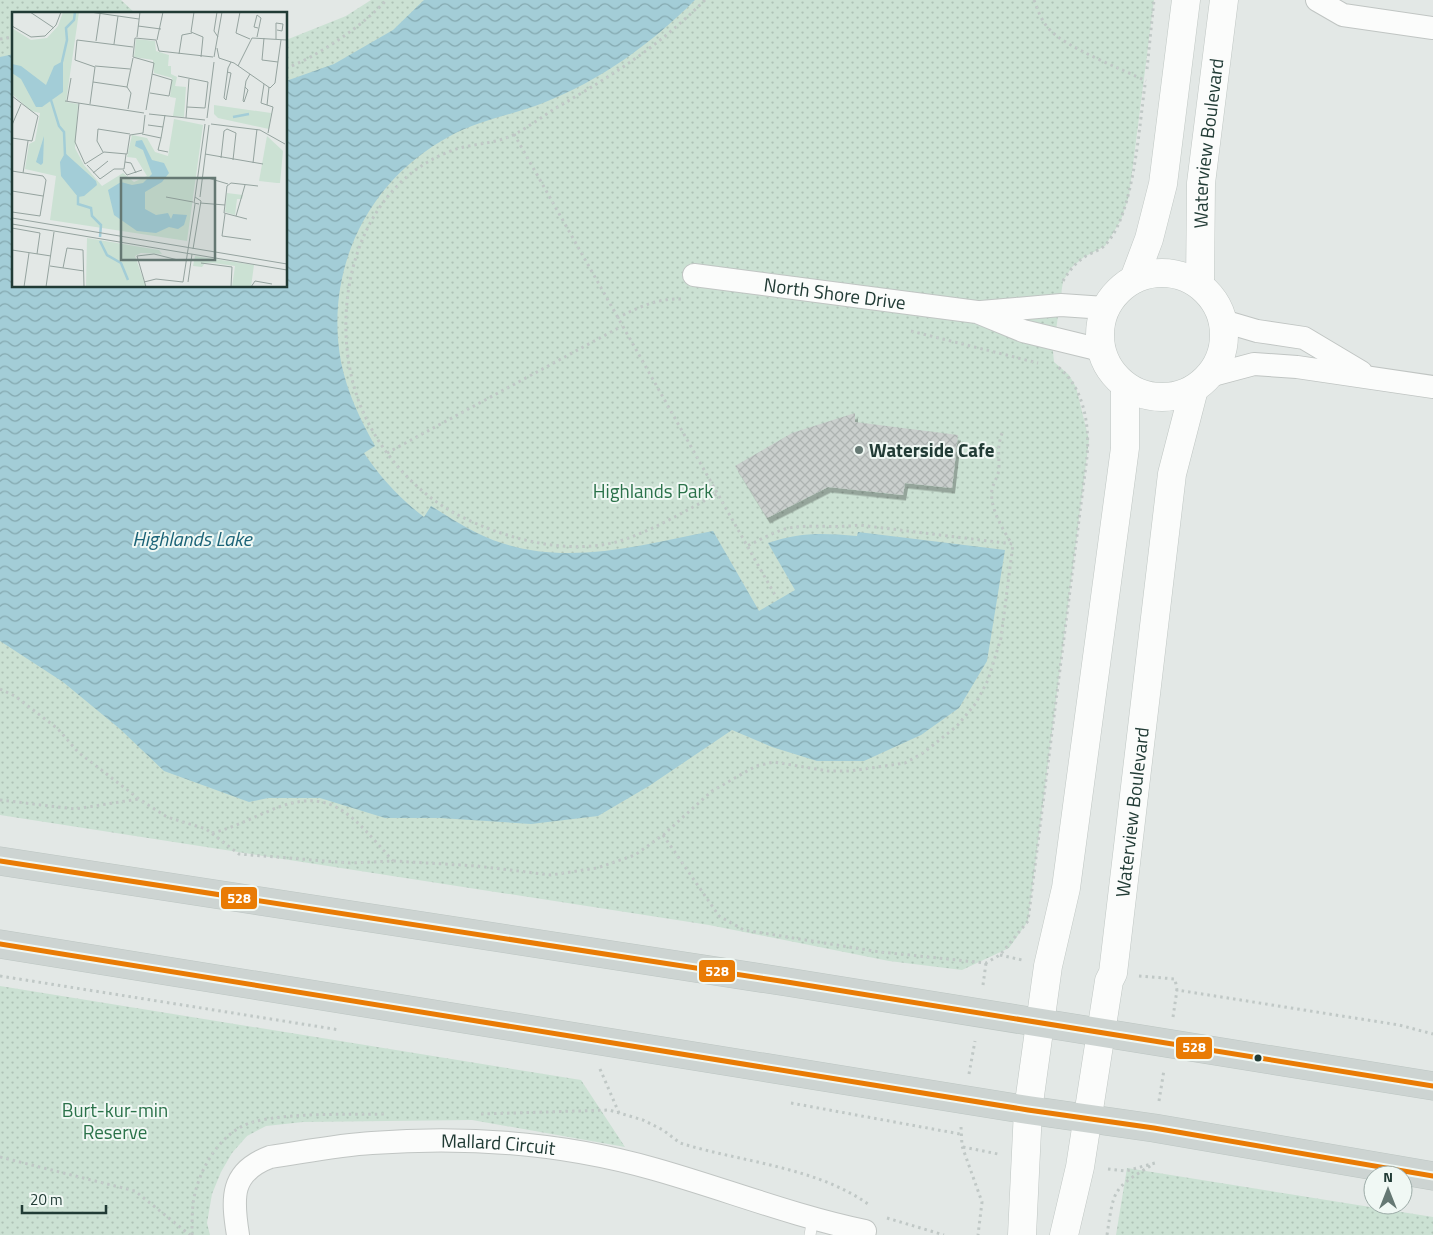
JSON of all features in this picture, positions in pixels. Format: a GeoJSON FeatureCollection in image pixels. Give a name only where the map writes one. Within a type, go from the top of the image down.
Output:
{"type":"FeatureCollection","features":[{"type":"Feature","properties":{"kind":"main road"},"geometry":{"type":"LineString","coordinates":[[0,861],[979,1013],[1433,1086]]}},
{"type":"Feature","properties":{"kind":"main road"},"geometry":{"type":"LineString","coordinates":[[0,944],[1028,1110],[1154,1128],[1433,1176]]}},
{"type":"Feature","properties":{"kind":"street","name":"Waterview Boulevard"},"geometry":{"type":"LineString","coordinates":[[1134,279],[1149,239],[1163,184],[1186,0]]}},
{"type":"Feature","properties":{"kind":"street","name":"Waterview Boulevard"},"geometry":{"type":"LineString","coordinates":[[1200,285],[1201,183],[1224,0]]}},
{"type":"Feature","properties":{"kind":"street"},"geometry":{"type":"LineString","coordinates":[[1317,0],[1343,16],[1433,28]]}},
{"type":"Feature","properties":{"kind":"street"},"geometry":{"type":"LineString","coordinates":[[1202,383],[1220,360],[1225,341],[1223,321],[1210,295],[1200,285],[1184,277],[1168,273],[1151,274],[1134,279],[1118,291],[1105,308],[1100,329],[1101,350],[1110,370],[1125,386],[1141,394],[1159,398],[1177,396],[1202,383],[1254,364],[1297,367],[1433,387]]}},
{"type":"Feature","properties":{"kind":"street","name":"North Shore Drive"},"geometry":{"type":"LineString","coordinates":[[694,275],[977,312],[1061,305],[1105,308]]}},
{"type":"Feature","properties":{"kind":"street","name":"North Shore Drive"},"geometry":{"type":"LineString","coordinates":[[977,312],[1023,331],[1101,350]]}},
{"type":"Feature","properties":{"kind":"street"},"geometry":{"type":"LineString","coordinates":[[1223,321],[1257,331],[1304,338],[1372,379]]}},
{"type":"Feature","properties":{"kind":"street","name":"Waterview Boulevard"},"geometry":{"type":"LineString","coordinates":[[1064,1235],[1080,1167],[1109,981],[1113,974],[1172,474],[1202,383]]}},
{"type":"Feature","properties":{"kind":"street"},"geometry":{"type":"LineString","coordinates":[[1022,1235],[1028,1110],[1048,966],[1066,888],[1122,468],[1125,386]]}},
{"type":"Feature","properties":{"kind":"street","name":"Mallard Circuit"},"geometry":{"type":"LineString","coordinates":[[238,1235],[235,1194],[239,1180],[246,1170],[258,1162],[270,1157],[370,1143],[418,1140],[508,1143],[610,1158],[654,1169],[811,1227],[865,1231]]}},
{"type":"Feature","properties":{"kind":"path"},"geometry":{"type":"LineString","coordinates":[[288,67],[343,38],[386,0]]}},
{"type":"Feature","properties":{"kind":"path"},"geometry":{"type":"LineString","coordinates":[[705,0],[676,29],[641,57],[514,134],[496,143],[470,146],[447,152],[417,170],[392,192],[373,217],[358,244],[350,275],[346,303],[348,361],[356,395],[387,453],[405,475],[427,495],[452,512],[482,528],[534,542],[591,546],[618,541],[656,527],[717,494]]}},
{"type":"Feature","properties":{"kind":"path"},"geometry":{"type":"LineString","coordinates":[[1034,0],[1041,18],[1051,31],[1068,43],[1146,81]]}},
{"type":"Feature","properties":{"kind":"path"},"geometry":{"type":"LineString","coordinates":[[1061,305],[1063,281],[1072,267],[1084,257],[1105,246],[1121,220],[1129,196],[1146,81],[1154,0]]}},
{"type":"Feature","properties":{"kind":"path"},"geometry":{"type":"LineString","coordinates":[[514,134],[775,595]]}},
{"type":"Feature","properties":{"kind":"path"},"geometry":{"type":"LineString","coordinates":[[617,318],[645,304],[660,300],[690,300]]}},
{"type":"Feature","properties":{"kind":"path"},"geometry":{"type":"LineString","coordinates":[[387,453],[622,326]]}},
{"type":"Feature","properties":{"kind":"path"},"geometry":{"type":"LineString","coordinates":[[907,330],[1020,360],[1046,364],[1054,362]]}},
{"type":"Feature","properties":{"kind":"path"},"geometry":{"type":"LineString","coordinates":[[663,835],[718,916],[744,930],[880,952],[986,963],[1000,955],[1028,921],[1088,448],[1087,427],[1076,386],[1069,375],[1054,362],[1053,351],[1056,339]]}},
{"type":"Feature","properties":{"kind":"path"},"geometry":{"type":"LineString","coordinates":[[0,689],[15,696],[58,730],[78,752],[139,799],[167,817],[211,833],[239,854],[350,862],[394,861],[477,866],[551,875],[597,868],[635,855],[663,835],[712,791],[756,766],[774,762],[828,771],[885,767],[905,763],[923,754],[957,726],[976,703],[995,662],[1001,638],[1013,544],[1004,530],[992,499],[992,489],[999,467],[997,449],[1002,433]]}},
{"type":"Feature","properties":{"kind":"path"},"geometry":{"type":"LineString","coordinates":[[747,546],[774,533],[794,528],[840,528],[859,525],[1013,544]]}},
{"type":"Feature","properties":{"kind":"path"},"geometry":{"type":"LineString","coordinates":[[0,800],[75,809],[139,799]]}},
{"type":"Feature","properties":{"kind":"path"},"geometry":{"type":"LineString","coordinates":[[211,833],[234,827],[270,810],[307,799],[329,802],[362,826],[394,861]]}},
{"type":"Feature","properties":{"kind":"path"},"geometry":{"type":"LineString","coordinates":[[1000,955],[1048,966]]}},
{"type":"Feature","properties":{"kind":"path"},"geometry":{"type":"LineString","coordinates":[[978,1235],[982,1202],[962,1146],[960,1134],[986,963]]}},
{"type":"Feature","properties":{"kind":"path"},"geometry":{"type":"LineString","coordinates":[[1107,1235],[1112,1204],[1116,1192],[1122,1183],[1155,1163],[1154,1128],[1177,990],[1175,979],[1113,974]]}},
{"type":"Feature","properties":{"kind":"path"},"geometry":{"type":"LineString","coordinates":[[0,976],[346,1030]]}},
{"type":"Feature","properties":{"kind":"path"},"geometry":{"type":"LineString","coordinates":[[1177,990],[1399,1025],[1433,1034]]}},
{"type":"Feature","properties":{"kind":"path"},"geometry":{"type":"LineString","coordinates":[[599,1067],[619,1113]]}},
{"type":"Feature","properties":{"kind":"path"},"geometry":{"type":"LineString","coordinates":[[0,1157],[135,1191],[190,1235]]}},
{"type":"Feature","properties":{"kind":"green space","name":"Highlands Park"},"geometry":{"type":"Polygon","coordinates":[[[0,0],[121,0],[134,12],[12,12],[12,288],[288,288],[288,39],[346,16],[371,0],[1154,0],[1129,196],[1121,220],[1105,246],[1084,257],[1072,267],[1063,281],[1053,351],[1054,362],[1069,375],[1076,387],[1089,440],[1028,921],[1009,948],[962,970],[889,961],[709,925],[0,815],[0,0]]]}},
{"type":"Feature","properties":{"kind":"green space","name":"Burt-kur-min Reserve"},"geometry":{"type":"Polygon","coordinates":[[[0,986],[581,1080],[625,1147],[472,1120],[303,1122],[266,1126],[247,1136],[232,1153],[221,1172],[212,1194],[207,1223],[210,1235],[0,1235],[0,986]]]}},
{"type":"Feature","properties":{"kind":"green space"},"geometry":{"type":"Polygon","coordinates":[[[1127,1168],[1363,1206],[1363,1215],[1413,1214],[1433,1217],[1433,1235],[1116,1235],[1127,1168]]]}},
{"type":"Feature","properties":{"kind":"water","name":"Highlands Lake"},"geometry":{"type":"Polygon","coordinates":[[[424,0],[695,0],[643,46],[605,72],[543,103],[472,126],[450,136],[421,155],[396,177],[375,202],[358,231],[346,261],[339,294],[337,327],[341,362],[350,395],[375,446],[364,453],[384,479],[424,517],[431,506],[477,533],[506,544],[535,551],[595,552],[713,531],[759,611],[795,590],[768,543],[780,539],[812,534],[857,536],[858,532],[1005,550],[987,661],[959,708],[921,735],[864,761],[817,761],[772,747],[732,730],[649,786],[598,816],[531,824],[440,818],[385,818],[320,798],[268,798],[249,802],[164,771],[120,729],[63,682],[0,641],[0,57],[12,54],[12,288],[288,288],[288,80],[334,64],[393,30],[424,0]]]}},
{"type":"Feature","properties":{"kind":"building","name":"Waterside Cafe"},"geometry":{"type":"Polygon","coordinates":[[[855,413],[855,422],[958,435],[952,488],[905,483],[903,495],[828,487],[767,518],[735,466],[792,433],[855,413]]]}},
{"type":"Feature","properties":{"kind":"transit line","name":"528"},"geometry":{"type":"LineString","coordinates":[[0,861],[787,982],[1433,1086]]}},
{"type":"Feature","properties":{"kind":"transit line","name":"528"},"geometry":{"type":"LineString","coordinates":[[0,944],[1028,1110],[1154,1128],[1433,1176]]}},
{"type":"Feature","properties":{"kind":"place","name":"Waterside Cafe"},"geometry":{"type":"Point","coordinates":[859,450]}}]}
